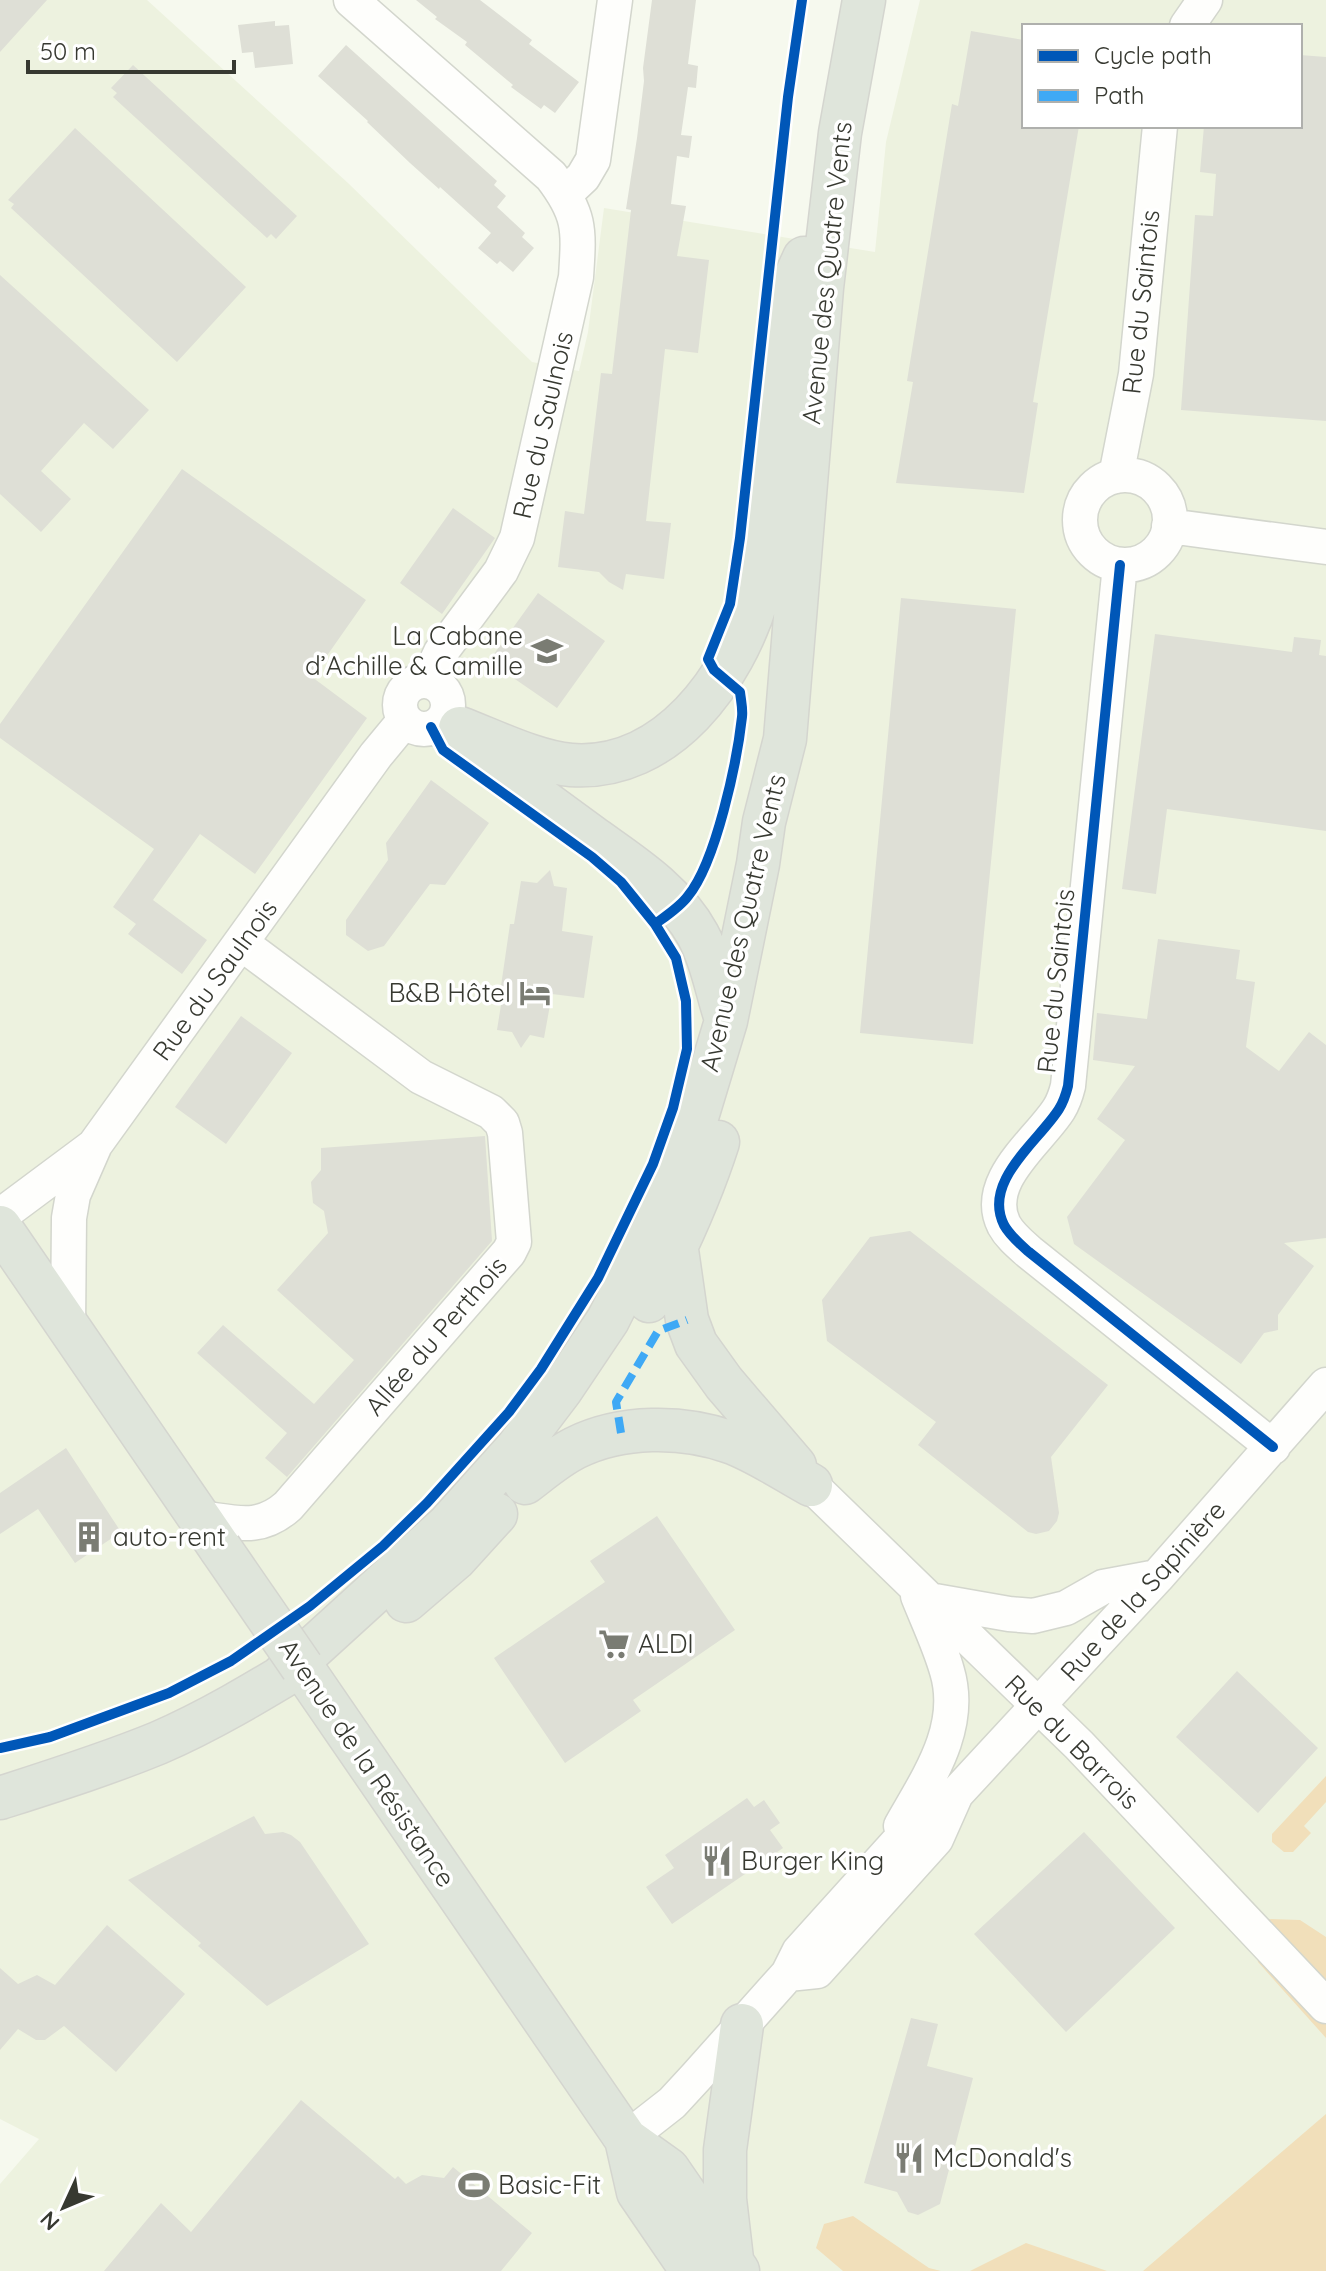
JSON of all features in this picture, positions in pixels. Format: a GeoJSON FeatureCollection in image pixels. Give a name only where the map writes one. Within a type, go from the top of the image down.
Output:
{"type":"FeatureCollection","features":[{"type":"Feature","properties":{"kind":"main road","name":"Avenue des Quatre Vents"},"geometry":{"type":"LineString","coordinates":[[0,1798],[161,1742],[281,1677],[404,1602],[455,1559],[525,1483],[604,1377],[677,1250],[719,1138],[745,1055],[769,957],[790,825],[785,739],[820,317],[832,197],[864,0]]}},
{"type":"Feature","properties":{"kind":"main road"},"geometry":{"type":"LineString","coordinates":[[846,98],[894,0]]}},
{"type":"Feature","properties":{"kind":"main road"},"geometry":{"type":"LineString","coordinates":[[435,712],[548,761],[572,765],[600,764],[630,756],[668,736],[684,723],[729,665],[750,623],[758,596],[794,280],[832,197]]}},
{"type":"Feature","properties":{"kind":"main road"},"geometry":{"type":"LineString","coordinates":[[435,712],[482,756],[632,866],[678,906],[698,935],[714,974],[726,1021]]}},
{"type":"Feature","properties":{"kind":"main road","name":"Avenue des Quatre Vents"},"geometry":{"type":"LineString","coordinates":[[281,1677],[448,1525],[517,1448],[608,1320],[657,1222],[691,1137],[726,1021],[764,822],[785,739]]}},
{"type":"Feature","properties":{"kind":"main road","name":"Avenue de la Résistance"},"geometry":{"type":"LineString","coordinates":[[0,1227],[626,2139],[668,2169],[736,2267]]}},
{"type":"Feature","properties":{"kind":"main road"},"geometry":{"type":"LineString","coordinates":[[677,1250],[687,1320],[696,1344],[724,1383],[811,1485]]}},
{"type":"Feature","properties":{"kind":"main road"},"geometry":{"type":"LineString","coordinates":[[525,1483],[574,1449],[598,1439],[621,1433],[672,1431],[733,1442],[811,1485]]}},
{"type":"Feature","properties":{"kind":"main road"},"geometry":{"type":"LineString","coordinates":[[0,1829],[44,1811],[119,1758]]}},
{"type":"Feature","properties":{"kind":"main road"},"geometry":{"type":"LineString","coordinates":[[0,1783],[43,1784]]}},
{"type":"Feature","properties":{"kind":"main road"},"geometry":{"type":"LineString","coordinates":[[736,2267],[725,2199],[725,2150],[742,2025]]}},
{"type":"Feature","properties":{"kind":"main road","name":"Avenue de la Résistance"},"geometry":{"type":"LineString","coordinates":[[626,2139],[638,2192],[682,2262]]}},
{"type":"Feature","properties":{"kind":"street"},"geometry":{"type":"LineString","coordinates":[[351,0],[538,163],[565,194],[583,177],[593,160],[615,0]]}},
{"type":"Feature","properties":{"kind":"street"},"geometry":{"type":"LineString","coordinates":[[1188,24],[1205,0]]}},
{"type":"Feature","properties":{"kind":"street","name":"Rue du Saintois"},"geometry":{"type":"LineString","coordinates":[[1116,476],[1136,374],[1160,128]]}},
{"type":"Feature","properties":{"kind":"street","name":"Rue du Saulnois"},"geometry":{"type":"LineString","coordinates":[[0,1216],[94,1146],[376,755],[435,712],[434,667],[441,652],[501,571],[517,538],[576,277],[579,234],[575,215],[565,194]]}},
{"type":"Feature","properties":{"kind":"street"},"geometry":{"type":"LineString","coordinates":[[1116,476],[1144,479],[1156,487],[1164,499],[1169,512],[1169,526],[1166,538],[1151,557],[1120,565],[1109,562],[1091,549],[1081,528],[1082,505],[1095,486],[1116,476]]}},
{"type":"Feature","properties":{"kind":"street"},"geometry":{"type":"LineString","coordinates":[[1169,526],[1326,547]]}},
{"type":"Feature","properties":{"kind":"street","name":"Rue du Saintois"},"geometry":{"type":"LineString","coordinates":[[1120,565],[1068,1086],[1058,1110],[1010,1170],[1002,1189],[999,1208],[1010,1235],[1029,1252],[1273,1447]]}},
{"type":"Feature","properties":{"kind":"street","name":"Allée du Perthois"},"geometry":{"type":"LineString","coordinates":[[210,1533],[257,1524],[277,1516],[288,1506],[509,1252],[514,1242],[502,1123],[491,1112],[421,1077],[241,943]]}},
{"type":"Feature","properties":{"kind":"street"},"geometry":{"type":"LineString","coordinates":[[68,1327],[69,1218],[73,1195],[94,1146]]}},
{"type":"Feature","properties":{"kind":"street","name":"Rue de la Sapinière"},"geometry":{"type":"LineString","coordinates":[[626,2139],[672,2103],[788,1974],[799,1952],[928,1809],[956,1794],[1157,1577],[1326,1385]]}},
{"type":"Feature","properties":{"kind":"street","name":"Rue du Barrois"},"geometry":{"type":"LineString","coordinates":[[811,1485],[1084,1750],[1326,2006]]}},
{"type":"Feature","properties":{"kind":"street"},"geometry":{"type":"LineString","coordinates":[[921,1592],[1009,1614],[1033,1616],[1066,1608],[1103,1587],[1157,1577]]}},
{"type":"Feature","properties":{"kind":"street"},"geometry":{"type":"LineString","coordinates":[[884,1858],[930,1774],[947,1738],[950,1724],[952,1696],[947,1669],[921,1592]]}},
{"type":"Feature","properties":{"kind":"street","name":"Rue de la Sapinière"},"geometry":{"type":"LineString","coordinates":[[788,1974],[817,1971],[936,1839],[956,1794]]}},
{"type":"Feature","properties":{"kind":"shaded area"},"geometry":{"type":"Polygon","coordinates":[[[0,0],[147,0],[348,183],[532,362],[579,371],[588,332],[604,208],[875,252],[886,142],[920,0],[1326,0],[1326,2271],[0,2271],[0,2184],[39,2139],[0,2119],[0,0]]]}},
{"type":"Feature","properties":{"kind":"shaded area"},"geometry":{"type":"Polygon","coordinates":[[[1326,1776],[1326,1802],[1304,1826],[1311,1833],[1293,1852],[1284,1852],[1272,1842],[1272,1834],[1326,1776]]]}},
{"type":"Feature","properties":{"kind":"shaded area"},"geometry":{"type":"Polygon","coordinates":[[[1266,1919],[1300,1920],[1326,1937],[1326,2038],[1258,1962],[1253,1939],[1266,1919]]]}},
{"type":"Feature","properties":{"kind":"shaded area"},"geometry":{"type":"Polygon","coordinates":[[[1326,2114],[1326,2271],[1143,2271],[1326,2114]]]}},
{"type":"Feature","properties":{"kind":"shaded area"},"geometry":{"type":"Polygon","coordinates":[[[853,2216],[929,2268],[941,2271],[843,2271],[816,2248],[824,2224],[853,2216]]]}},
{"type":"Feature","properties":{"kind":"shaded area"},"geometry":{"type":"Polygon","coordinates":[[[1026,2243],[1107,2271],[970,2271],[1026,2243]]]}},
{"type":"Feature","properties":{"kind":"building"},"geometry":{"type":"Polygon","coordinates":[[[0,0],[47,0],[0,52],[0,0]]]}},
{"type":"Feature","properties":{"kind":"building"},"geometry":{"type":"Polygon","coordinates":[[[416,0],[480,0],[532,40],[529,44],[579,82],[555,113],[544,105],[541,109],[511,87],[513,85],[465,45],[467,42],[435,19],[437,17],[416,0]]]}},
{"type":"Feature","properties":{"kind":"building"},"geometry":{"type":"Polygon","coordinates":[[[652,0],[696,0],[688,64],[698,66],[696,88],[688,87],[681,135],[692,136],[689,158],[677,156],[671,204],[686,206],[677,256],[709,260],[698,353],[665,349],[646,521],[671,523],[664,579],[626,574],[623,590],[599,572],[558,567],[565,511],[584,514],[601,373],[612,374],[631,210],[626,209],[652,0]]]}},
{"type":"Feature","properties":{"kind":"building"},"geometry":{"type":"Polygon","coordinates":[[[275,21],[275,26],[289,25],[293,64],[255,68],[253,52],[242,53],[238,25],[275,21]]]}},
{"type":"Feature","properties":{"kind":"building"},"geometry":{"type":"Polygon","coordinates":[[[971,31],[1022,40],[1022,128],[1079,128],[1033,402],[1038,403],[1024,493],[896,483],[913,382],[907,381],[952,104],[958,106],[971,31]]]}},
{"type":"Feature","properties":{"kind":"building"},"geometry":{"type":"Polygon","coordinates":[[[346,45],[497,181],[494,185],[506,196],[497,207],[525,233],[522,237],[534,248],[513,272],[500,261],[497,264],[478,248],[491,233],[410,163],[318,76],[346,45]]]}},
{"type":"Feature","properties":{"kind":"building"},"geometry":{"type":"Polygon","coordinates":[[[1302,55],[1326,57],[1326,421],[1181,410],[1195,215],[1213,216],[1216,174],[1200,172],[1204,128],[1302,128],[1302,55]]]}},
{"type":"Feature","properties":{"kind":"building"},"geometry":{"type":"Polygon","coordinates":[[[133,65],[297,216],[276,239],[271,234],[267,238],[113,97],[117,93],[111,88],[133,65]]]}},
{"type":"Feature","properties":{"kind":"building"},"geometry":{"type":"Polygon","coordinates":[[[75,128],[246,287],[177,362],[11,208],[14,204],[8,200],[75,128]]]}},
{"type":"Feature","properties":{"kind":"building"},"geometry":{"type":"Polygon","coordinates":[[[0,275],[149,410],[113,449],[84,423],[41,471],[71,499],[41,532],[0,494],[0,275]]]}},
{"type":"Feature","properties":{"kind":"building"},"geometry":{"type":"Polygon","coordinates":[[[182,469],[366,600],[312,677],[367,718],[255,874],[200,834],[153,900],[207,940],[182,974],[128,934],[136,924],[113,907],[154,849],[0,738],[0,724],[182,469]]]}},
{"type":"Feature","properties":{"kind":"building"},"geometry":{"type":"Polygon","coordinates":[[[453,508],[495,538],[442,614],[400,583],[453,508]]]}},
{"type":"Feature","properties":{"kind":"building","name":"La Cabane d’Achille & Camille"},"geometry":{"type":"Polygon","coordinates":[[[538,593],[605,641],[557,708],[489,661],[538,593]]]}},
{"type":"Feature","properties":{"kind":"building"},"geometry":{"type":"Polygon","coordinates":[[[901,598],[1016,609],[973,1044],[860,1033],[901,598]]]}},
{"type":"Feature","properties":{"kind":"building"},"geometry":{"type":"Polygon","coordinates":[[[1155,634],[1292,652],[1294,637],[1321,640],[1319,655],[1326,656],[1326,831],[1167,809],[1156,894],[1122,889],[1155,634]]]}},
{"type":"Feature","properties":{"kind":"building"},"geometry":{"type":"Polygon","coordinates":[[[431,780],[489,823],[445,885],[430,884],[384,946],[368,951],[346,935],[346,920],[388,860],[386,843],[431,780]]]}},
{"type":"Feature","properties":{"kind":"building"},"geometry":{"type":"Polygon","coordinates":[[[550,870],[554,886],[567,888],[562,931],[593,936],[584,998],[552,994],[544,1038],[530,1035],[521,1048],[512,1032],[497,1030],[510,924],[514,924],[521,881],[537,883],[550,870]]]}},
{"type":"Feature","properties":{"kind":"building"},"geometry":{"type":"Polygon","coordinates":[[[1158,939],[1240,950],[1236,979],[1255,982],[1246,1047],[1279,1071],[1309,1032],[1326,1045],[1326,1238],[1284,1243],[1314,1266],[1278,1315],[1278,1330],[1264,1333],[1241,1364],[1074,1244],[1067,1217],[1125,1140],[1097,1119],[1135,1066],[1093,1060],[1097,1013],[1147,1019],[1158,939]]]}},
{"type":"Feature","properties":{"kind":"building"},"geometry":{"type":"Polygon","coordinates":[[[241,1016],[292,1053],[226,1144],[175,1107],[241,1016]]]}},
{"type":"Feature","properties":{"kind":"building"},"geometry":{"type":"Polygon","coordinates":[[[485,1136],[492,1241],[287,1477],[265,1458],[287,1433],[197,1353],[223,1325],[314,1404],[354,1360],[277,1290],[328,1233],[324,1211],[313,1203],[311,1182],[321,1170],[321,1148],[485,1136]]]}},
{"type":"Feature","properties":{"kind":"building"},"geometry":{"type":"Polygon","coordinates":[[[910,1231],[1108,1385],[1051,1457],[1059,1513],[1049,1531],[1028,1532],[918,1445],[936,1422],[827,1341],[822,1300],[870,1237],[910,1231]]]}},
{"type":"Feature","properties":{"kind":"building"},"geometry":{"type":"Polygon","coordinates":[[[66,1448],[121,1532],[75,1563],[38,1509],[0,1534],[0,1493],[66,1448]]]}},
{"type":"Feature","properties":{"kind":"building","name":"ALDI"},"geometry":{"type":"Polygon","coordinates":[[[657,1516],[735,1630],[633,1700],[641,1711],[565,1763],[494,1658],[605,1582],[590,1561],[657,1516]]]}},
{"type":"Feature","properties":{"kind":"building"},"geometry":{"type":"Polygon","coordinates":[[[1237,1671],[1318,1748],[1258,1813],[1176,1737],[1237,1671]]]}},
{"type":"Feature","properties":{"kind":"building","name":"Burger King"},"geometry":{"type":"Polygon","coordinates":[[[747,1798],[754,1807],[764,1800],[780,1823],[770,1830],[783,1848],[672,1924],[646,1887],[674,1868],[665,1855],[747,1798]]]}},
{"type":"Feature","properties":{"kind":"building"},"geometry":{"type":"Polygon","coordinates":[[[254,1816],[265,1834],[283,1832],[300,1842],[369,1944],[267,2006],[128,1880],[254,1816]]]}},
{"type":"Feature","properties":{"kind":"building"},"geometry":{"type":"Polygon","coordinates":[[[1084,1832],[1175,1928],[1066,2032],[974,1934],[1084,1832]]]}},
{"type":"Feature","properties":{"kind":"building"},"geometry":{"type":"Polygon","coordinates":[[[107,1925],[185,1994],[116,2072],[64,2026],[45,2040],[36,2040],[18,2029],[0,2050],[0,1968],[18,1984],[37,1975],[55,1985],[107,1925]]]}},
{"type":"Feature","properties":{"kind":"building","name":"McDonald's"},"geometry":{"type":"Polygon","coordinates":[[[911,2018],[938,2024],[927,2066],[973,2078],[940,2204],[918,2215],[908,2212],[897,2192],[864,2183],[911,2018]]]}},
{"type":"Feature","properties":{"kind":"building"},"geometry":{"type":"Polygon","coordinates":[[[301,2100],[395,2179],[398,2176],[406,2184],[422,2175],[444,2178],[453,2167],[532,2233],[501,2271],[104,2271],[161,2203],[191,2232],[301,2100]]]}},
{"type":"Feature","properties":{"kind":"marked path"},"geometry":{"type":"LineString","coordinates":[[621,1433],[616,1402],[658,1331],[687,1320]]}},
{"type":"Feature","properties":{"kind":"cycle path"},"geometry":{"type":"LineString","coordinates":[[655,924],[685,900],[708,860],[724,811],[739,736],[742,714],[740,692],[714,670],[708,659],[730,604],[740,538],[788,97],[802,0]]}},
{"type":"Feature","properties":{"kind":"cycle path"},"geometry":{"type":"LineString","coordinates":[[1120,565],[1068,1086],[1059,1109],[1006,1177],[1000,1193],[999,1209],[1006,1229],[1015,1240],[1273,1447]]}},
{"type":"Feature","properties":{"kind":"cycle path"},"geometry":{"type":"LineString","coordinates":[[0,1748],[50,1737],[169,1693],[231,1661],[310,1606],[383,1546],[427,1503],[509,1412],[541,1369],[598,1278],[653,1164],[673,1108],[687,1049],[686,1001],[676,958],[655,924],[621,882],[592,857],[443,750],[431,727]]}},
{"type":"Feature","properties":{"kind":"place","name":"La Cabane d’Achille & Camille"},"geometry":{"type":"Point","coordinates":[547,651]}},
{"type":"Feature","properties":{"kind":"place","name":"B&B Hôtel"},"geometry":{"type":"Point","coordinates":[535,993]}},
{"type":"Feature","properties":{"kind":"place","name":"auto-rent"},"geometry":{"type":"Point","coordinates":[89,1537]}},
{"type":"Feature","properties":{"kind":"place","name":"ALDI"},"geometry":{"type":"Point","coordinates":[614,1644]}},
{"type":"Feature","properties":{"kind":"place","name":"Burger King"},"geometry":{"type":"Point","coordinates":[717,1861]}},
{"type":"Feature","properties":{"kind":"place","name":"McDonald's"},"geometry":{"type":"Point","coordinates":[909,2158]}},
{"type":"Feature","properties":{"kind":"place","name":"Basic-Fit"},"geometry":{"type":"Point","coordinates":[474,2185]}}]}
